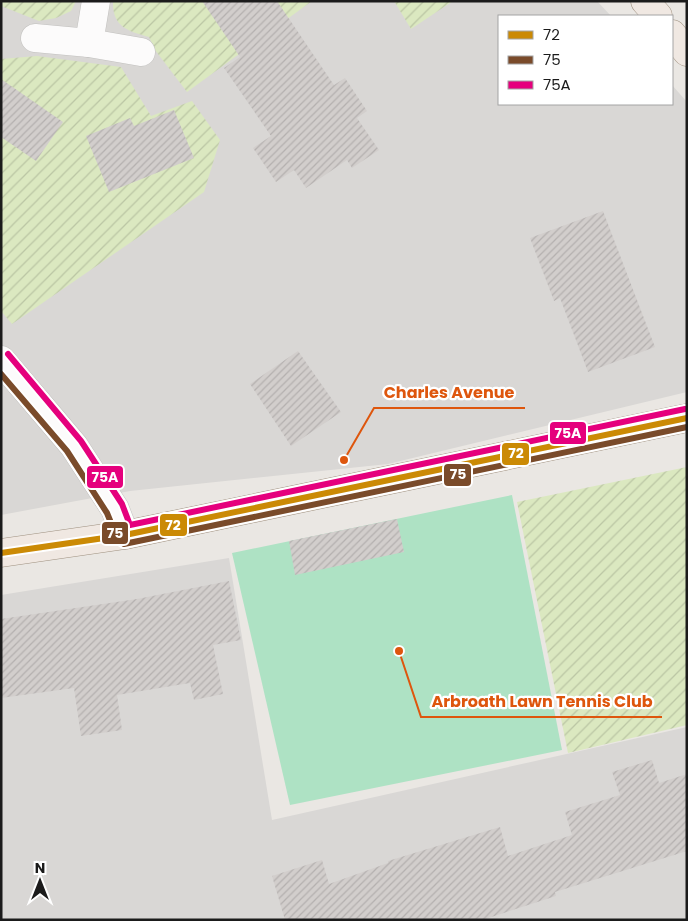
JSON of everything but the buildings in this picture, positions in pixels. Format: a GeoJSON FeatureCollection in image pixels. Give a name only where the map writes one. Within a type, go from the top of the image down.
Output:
{"type":"FeatureCollection","features":[{"type":"Feature","properties":{"kind":"main road"},"geometry":{"type":"LineString","coordinates":[[645,1],[657,15]]}},
{"type":"Feature","properties":{"kind":"main road"},"geometry":{"type":"LineString","coordinates":[[673,35],[687,52]]}},
{"type":"Feature","properties":{"kind":"main road"},"geometry":{"type":"LineString","coordinates":[[1,553],[125,535],[687,418]]}},
{"type":"Feature","properties":{"kind":"street"},"geometry":{"type":"LineString","coordinates":[[89,43],[96,1]]}},
{"type":"Feature","properties":{"kind":"street"},"geometry":{"type":"LineString","coordinates":[[35,38],[89,43],[141,52]]}},
{"type":"Feature","properties":{"kind":"street"},"geometry":{"type":"LineString","coordinates":[[1,360],[74,446],[115,509],[125,535]]}},
{"type":"Feature","properties":{"kind":"shaded area"},"geometry":{"type":"Polygon","coordinates":[[[1,1],[597,1],[610,15],[498,15],[498,105],[673,105],[673,86],[687,102],[687,392],[388,464],[130,491],[1,515],[1,1]]]}},
{"type":"Feature","properties":{"kind":"shaded area"},"geometry":{"type":"Polygon","coordinates":[[[229,558],[272,820],[687,727],[687,920],[1,920],[1,595],[229,558]]]}},
{"type":"Feature","properties":{"kind":"green space"},"geometry":{"type":"Polygon","coordinates":[[[1,1],[76,1],[71,11],[56,18],[39,21],[1,6],[1,1]]]}},
{"type":"Feature","properties":{"kind":"green space"},"geometry":{"type":"Polygon","coordinates":[[[113,1],[312,1],[187,92],[155,50],[149,37],[134,33],[118,22],[113,10],[113,1]]]}},
{"type":"Feature","properties":{"kind":"green space"},"geometry":{"type":"Polygon","coordinates":[[[394,1],[453,1],[411,29],[394,1]]]}},
{"type":"Feature","properties":{"kind":"green space"},"geometry":{"type":"Polygon","coordinates":[[[37,56],[121,67],[151,116],[192,101],[220,140],[204,192],[12,324],[1,311],[1,59],[37,56]]]}},
{"type":"Feature","properties":{"kind":"green space"},"geometry":{"type":"Polygon","coordinates":[[[687,467],[687,725],[568,753],[517,502],[687,467]]]}},
{"type":"Feature","properties":{"kind":"green space"},"geometry":{"type":"Polygon","coordinates":[[[512,495],[562,750],[290,805],[232,553],[512,495]]]}},
{"type":"Feature","properties":{"kind":"transit line","name":"75A"},"geometry":{"type":"LineString","coordinates":[[8,354],[81,441],[122,504],[130,525],[685,409]]}},
{"type":"Feature","properties":{"kind":"transit line","name":"75"},"geometry":{"type":"LineString","coordinates":[[1,374],[67,451],[107,513],[118,540],[124,544],[687,427]]}},
{"type":"Feature","properties":{"kind":"transit line","name":"72"},"geometry":{"type":"LineString","coordinates":[[1,553],[125,535],[687,418]]}},
{"type":"Feature","properties":{"kind":"place","name":"Charles Avenue"},"geometry":{"type":"Point","coordinates":[344,460]}},
{"type":"Feature","properties":{"kind":"place","name":"Arbroath Lawn Tennis Club"},"geometry":{"type":"Point","coordinates":[399,651]}}]}
